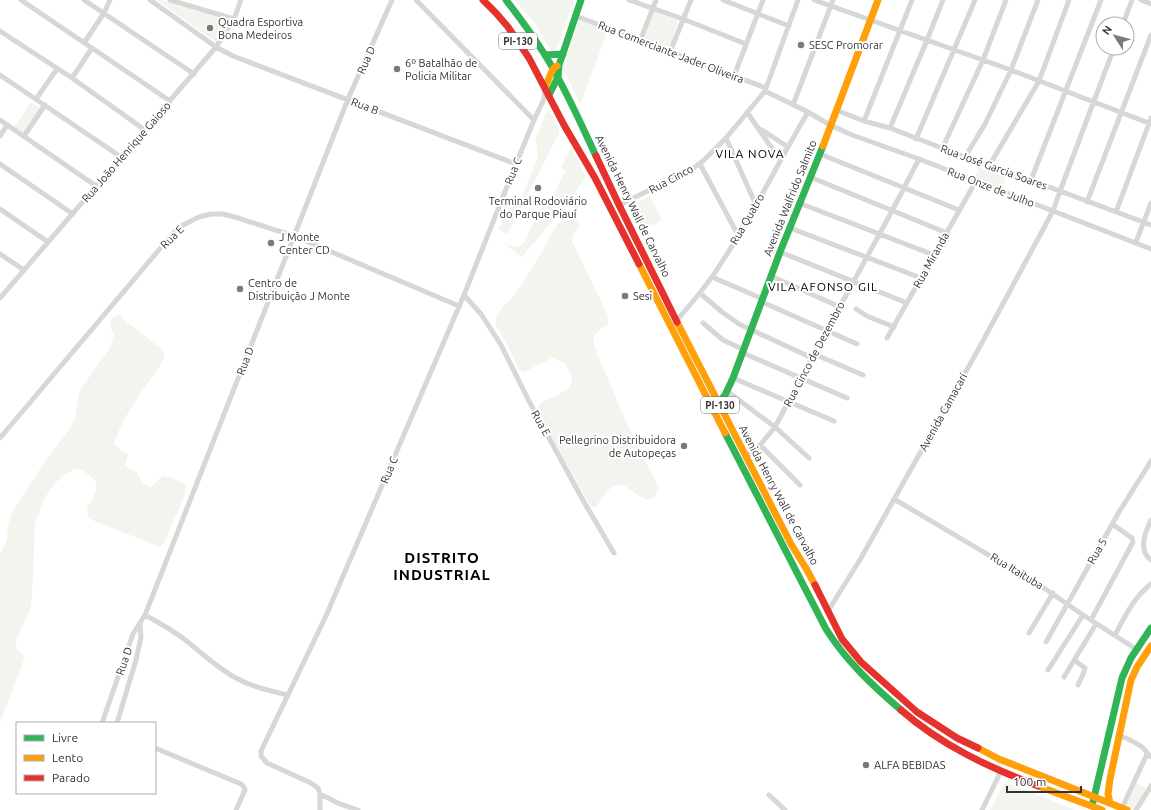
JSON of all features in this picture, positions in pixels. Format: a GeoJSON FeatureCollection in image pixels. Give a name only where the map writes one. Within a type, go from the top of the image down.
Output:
{"type":"FeatureCollection","features":[{"type":"Feature","properties":{"kind":"main road","name":"Avenida Henry Wall de Carvalho"},"geometry":{"type":"LineString","coordinates":[[483,0],[508,27],[525,51],[545,87],[546,97],[595,178],[820,619],[829,635],[845,656],[896,706],[935,737],[966,755],[1001,771],[1101,810]]}},
{"type":"Feature","properties":{"kind":"main road","name":"Avenida Henry Wall de Carvalho"},"geometry":{"type":"LineString","coordinates":[[506,0],[556,67],[558,77],[619,205],[793,550],[808,573],[839,635],[866,666],[901,699],[948,733],[968,745],[999,759],[1124,809]]}},
{"type":"Feature","properties":{"kind":"main road"},"geometry":{"type":"LineString","coordinates":[[545,87],[563,54],[581,0]]}},
{"type":"Feature","properties":{"kind":"main road","name":"Avenida Walfrido Salmito"},"geometry":{"type":"LineString","coordinates":[[719,402],[724,398],[733,378],[780,252],[820,154],[878,0]]}},
{"type":"Feature","properties":{"kind":"main road"},"geometry":{"type":"LineString","coordinates":[[545,54],[563,54]]}},
{"type":"Feature","properties":{"kind":"main road"},"geometry":{"type":"LineString","coordinates":[[546,97],[558,77]]}},
{"type":"Feature","properties":{"kind":"main road"},"geometry":{"type":"LineString","coordinates":[[572,138],[580,136],[583,137],[595,152]]}},
{"type":"Feature","properties":{"kind":"main road"},"geometry":{"type":"LineString","coordinates":[[660,306],[668,302]]}},
{"type":"Feature","properties":{"kind":"main road"},"geometry":{"type":"LineString","coordinates":[[710,404],[719,402]]}},
{"type":"Feature","properties":{"kind":"main road"},"geometry":{"type":"LineString","coordinates":[[733,449],[740,446]]}},
{"type":"Feature","properties":{"kind":"main road"},"geometry":{"type":"LineString","coordinates":[[799,578],[802,574],[808,573]]}},
{"type":"Feature","properties":{"kind":"main road"},"geometry":{"type":"LineString","coordinates":[[820,619],[825,619],[829,613]]}},
{"type":"Feature","properties":{"kind":"main road"},"geometry":{"type":"LineString","coordinates":[[1092,806],[1120,683],[1127,665],[1136,649],[1151,628]]}},
{"type":"Feature","properties":{"kind":"main road"},"geometry":{"type":"LineString","coordinates":[[1101,810],[1107,803],[1118,735],[1132,676],[1151,646]]}},
{"type":"Feature","properties":{"kind":"main road"},"geometry":{"type":"LineString","coordinates":[[896,706],[901,699]]}},
{"type":"Feature","properties":{"kind":"street"},"geometry":{"type":"LineString","coordinates":[[21,0],[170,101]]}},
{"type":"Feature","properties":{"kind":"street"},"geometry":{"type":"LineString","coordinates":[[84,0],[194,74]]}},
{"type":"Feature","properties":{"kind":"street"},"geometry":{"type":"LineString","coordinates":[[84,43],[104,13],[110,0]]}},
{"type":"Feature","properties":{"kind":"street","name":"Rua B"},"geometry":{"type":"LineString","coordinates":[[150,0],[216,47],[233,56],[516,164]]}},
{"type":"Feature","properties":{"kind":"street"},"geometry":{"type":"LineString","coordinates":[[170,0],[234,19]]}},
{"type":"Feature","properties":{"kind":"street","name":"Rua João Henrique Gaioso"},"geometry":{"type":"LineString","coordinates":[[0,298],[216,47],[234,19],[241,0]]}},
{"type":"Feature","properties":{"kind":"street","name":"Rua D"},"geometry":{"type":"LineString","coordinates":[[102,722],[133,634],[145,615],[348,100],[392,0]]}},
{"type":"Feature","properties":{"kind":"street"},"geometry":{"type":"LineString","coordinates":[[416,0],[534,120]]}},
{"type":"Feature","properties":{"kind":"street"},"geometry":{"type":"LineString","coordinates":[[629,0],[746,44]]}},
{"type":"Feature","properties":{"kind":"street"},"geometry":{"type":"LineString","coordinates":[[640,41],[656,0]]}},
{"type":"Feature","properties":{"kind":"street"},"geometry":{"type":"LineString","coordinates":[[670,52],[691,0]]}},
{"type":"Feature","properties":{"kind":"street"},"geometry":{"type":"LineString","coordinates":[[726,0],[789,26]]}},
{"type":"Feature","properties":{"kind":"street"},"geometry":{"type":"LineString","coordinates":[[734,76],[763,0]]}},
{"type":"Feature","properties":{"kind":"street","name":"Rua Cinco"},"geometry":{"type":"LineString","coordinates":[[619,205],[691,170],[700,164],[726,138],[765,89],[798,0]]}},
{"type":"Feature","properties":{"kind":"street"},"geometry":{"type":"LineString","coordinates":[[814,0],[955,49],[1122,113],[1150,122],[1116,212]]}},
{"type":"Feature","properties":{"kind":"street"},"geometry":{"type":"LineString","coordinates":[[793,106],[833,0]]}},
{"type":"Feature","properties":{"kind":"street"},"geometry":{"type":"LineString","coordinates":[[864,121],[912,0]]}},
{"type":"Feature","properties":{"kind":"street"},"geometry":{"type":"LineString","coordinates":[[890,128],[943,0]]}},
{"type":"Feature","properties":{"kind":"street"},"geometry":{"type":"LineString","coordinates":[[916,139],[975,0]]}},
{"type":"Feature","properties":{"kind":"street"},"geometry":{"type":"LineString","coordinates":[[942,149],[984,60],[1006,0]]}},
{"type":"Feature","properties":{"kind":"street"},"geometry":{"type":"LineString","coordinates":[[965,157],[985,124],[1011,70],[1038,0]]}},
{"type":"Feature","properties":{"kind":"street"},"geometry":{"type":"LineString","coordinates":[[989,166],[1039,81],[1070,0]]}},
{"type":"Feature","properties":{"kind":"street"},"geometry":{"type":"LineString","coordinates":[[1031,180],[1101,0]]}},
{"type":"Feature","properties":{"kind":"street"},"geometry":{"type":"LineString","coordinates":[[1127,16],[1132,0]]}},
{"type":"Feature","properties":{"kind":"street"},"geometry":{"type":"LineString","coordinates":[[1141,0],[1151,4]]}},
{"type":"Feature","properties":{"kind":"street","name":"Rua Comerciante Jader Oliveira"},"geometry":{"type":"LineString","coordinates":[[576,16],[765,89],[793,106],[808,112],[830,125]]}},
{"type":"Feature","properties":{"kind":"street"},"geometry":{"type":"LineString","coordinates":[[0,31],[72,78],[145,130]]}},
{"type":"Feature","properties":{"kind":"street"},"geometry":{"type":"LineString","coordinates":[[1087,202],[1151,35]]}},
{"type":"Feature","properties":{"kind":"street"},"geometry":{"type":"LineString","coordinates":[[72,78],[92,48]]}},
{"type":"Feature","properties":{"kind":"street","name":"Avenida Camacari"},"geometry":{"type":"LineString","coordinates":[[829,613],[974,357],[1053,211],[1111,56]]}},
{"type":"Feature","properties":{"kind":"street"},"geometry":{"type":"LineString","coordinates":[[36,100],[58,69]]}},
{"type":"Feature","properties":{"kind":"street"},"geometry":{"type":"LineString","coordinates":[[0,75],[121,157]]}},
{"type":"Feature","properties":{"kind":"street","name":"Rua C"},"geometry":{"type":"LineString","coordinates":[[320,794],[318,788],[311,782],[267,763],[260,756],[261,751],[325,618],[464,295],[534,120],[546,97]]}},
{"type":"Feature","properties":{"kind":"street"},"geometry":{"type":"LineString","coordinates":[[24,136],[45,105]]}},
{"type":"Feature","properties":{"kind":"street","name":"Rua José Garcia Soares"},"geometry":{"type":"LineString","coordinates":[[836,110],[864,121],[890,128],[942,149],[1031,180],[1151,225]]}},
{"type":"Feature","properties":{"kind":"street"},"geometry":{"type":"LineString","coordinates":[[748,112],[780,160]]}},
{"type":"Feature","properties":{"kind":"street","name":"Rua Quatro"},"geometry":{"type":"LineString","coordinates":[[677,320],[720,266],[808,112]]}},
{"type":"Feature","properties":{"kind":"street"},"geometry":{"type":"LineString","coordinates":[[0,120],[96,186]]}},
{"type":"Feature","properties":{"kind":"street"},"geometry":{"type":"LineString","coordinates":[[0,136],[7,125]]}},
{"type":"Feature","properties":{"kind":"street","name":"Rua Onze de Julho"},"geometry":{"type":"LineString","coordinates":[[830,125],[852,135],[919,159],[1151,249]]}},
{"type":"Feature","properties":{"kind":"street"},"geometry":{"type":"LineString","coordinates":[[759,128],[788,147]]}},
{"type":"Feature","properties":{"kind":"street"},"geometry":{"type":"LineString","coordinates":[[726,138],[756,205]]}},
{"type":"Feature","properties":{"kind":"street"},"geometry":{"type":"LineString","coordinates":[[820,154],[959,210]]}},
{"type":"Feature","properties":{"kind":"street","name":"Rua Cinco de Dezembro"},"geometry":{"type":"LineString","coordinates":[[746,457],[760,445],[775,428],[919,159]]}},
{"type":"Feature","properties":{"kind":"street"},"geometry":{"type":"LineString","coordinates":[[0,164],[73,214]]}},
{"type":"Feature","properties":{"kind":"street"},"geometry":{"type":"LineString","coordinates":[[700,164],[738,235]]}},
{"type":"Feature","properties":{"kind":"street"},"geometry":{"type":"LineString","coordinates":[[810,177],[947,233]]}},
{"type":"Feature","properties":{"kind":"street","name":"Rua Miranda"},"geometry":{"type":"LineString","coordinates":[[887,338],[976,181]]}},
{"type":"Feature","properties":{"kind":"street"},"geometry":{"type":"LineString","coordinates":[[799,203],[934,255]]}},
{"type":"Feature","properties":{"kind":"street"},"geometry":{"type":"LineString","coordinates":[[1136,242],[1151,203]]}},
{"type":"Feature","properties":{"kind":"street"},"geometry":{"type":"LineString","coordinates":[[0,209],[48,242]]}},
{"type":"Feature","properties":{"kind":"street","name":"Rua E"},"geometry":{"type":"LineString","coordinates":[[0,438],[179,227],[199,217],[211,214],[222,214],[294,236],[459,306]]}},
{"type":"Feature","properties":{"kind":"street"},"geometry":{"type":"LineString","coordinates":[[790,228],[921,278]]}},
{"type":"Feature","properties":{"kind":"street"},"geometry":{"type":"LineString","coordinates":[[780,252],[907,303]]}},
{"type":"Feature","properties":{"kind":"street"},"geometry":{"type":"LineString","coordinates":[[0,254],[24,270]]}},
{"type":"Feature","properties":{"kind":"street"},"geometry":{"type":"LineString","coordinates":[[771,276],[840,307]]}},
{"type":"Feature","properties":{"kind":"street"},"geometry":{"type":"LineString","coordinates":[[712,277],[857,344]]}},
{"type":"Feature","properties":{"kind":"street"},"geometry":{"type":"LineString","coordinates":[[700,293],[728,317],[744,327],[863,375]]}},
{"type":"Feature","properties":{"kind":"street","name":"Rua E"},"geometry":{"type":"LineString","coordinates":[[464,295],[481,314],[501,345],[534,410],[584,502],[614,553]]}},
{"type":"Feature","properties":{"kind":"street"},"geometry":{"type":"LineString","coordinates":[[856,309],[867,316],[894,327]]}},
{"type":"Feature","properties":{"kind":"street"},"geometry":{"type":"LineString","coordinates":[[703,323],[723,340],[743,351],[847,398]]}},
{"type":"Feature","properties":{"kind":"street"},"geometry":{"type":"LineString","coordinates":[[733,378],[834,421]]}},
{"type":"Feature","properties":{"kind":"street"},"geometry":{"type":"LineString","coordinates":[[727,392],[775,428],[810,458]]}},
{"type":"Feature","properties":{"kind":"street"},"geometry":{"type":"LineString","coordinates":[[760,445],[800,485]]}},
{"type":"Feature","properties":{"kind":"street","name":"Rua 5"},"geometry":{"type":"LineString","coordinates":[[1046,642],[1112,524],[1151,461]]}},
{"type":"Feature","properties":{"kind":"street","name":"Rua Itaituba"},"geometry":{"type":"LineString","coordinates":[[894,499],[1053,593],[1096,624],[1136,649]]}},
{"type":"Feature","properties":{"kind":"street"},"geometry":{"type":"LineString","coordinates":[[1151,520],[1144,540],[1145,555],[1151,560]]}},
{"type":"Feature","properties":{"kind":"street"},"geometry":{"type":"LineString","coordinates":[[1091,620],[1133,542],[1132,538],[1112,524]]}},
{"type":"Feature","properties":{"kind":"street"},"geometry":{"type":"LineString","coordinates":[[1115,635],[1131,605],[1151,584]]}},
{"type":"Feature","properties":{"kind":"street"},"geometry":{"type":"LineString","coordinates":[[1029,633],[1053,593]]}},
{"type":"Feature","properties":{"kind":"street"},"geometry":{"type":"LineString","coordinates":[[145,615],[183,638],[221,669],[236,678],[252,685],[288,695]]}},
{"type":"Feature","properties":{"kind":"street"},"geometry":{"type":"LineString","coordinates":[[1048,670],[1083,615]]}},
{"type":"Feature","properties":{"kind":"street"},"geometry":{"type":"LineString","coordinates":[[117,722],[136,660],[141,637],[140,624]]}},
{"type":"Feature","properties":{"kind":"street"},"geometry":{"type":"LineString","coordinates":[[1064,677],[1096,624]]}},
{"type":"Feature","properties":{"kind":"street"},"geometry":{"type":"LineString","coordinates":[[1074,660],[1083,666],[1085,670],[1078,686]]}},
{"type":"Feature","properties":{"kind":"street"},"geometry":{"type":"LineString","coordinates":[[1118,735],[1141,747],[1149,756],[1124,809]]}},
{"type":"Feature","properties":{"kind":"street"},"geometry":{"type":"LineString","coordinates":[[156,748],[241,784],[245,790],[236,810]]}},
{"type":"Feature","properties":{"kind":"street"},"geometry":{"type":"LineString","coordinates":[[982,810],[1001,771]]}},
{"type":"Feature","properties":{"kind":"street"},"geometry":{"type":"LineString","coordinates":[[1136,810],[1151,786]]}},
{"type":"Feature","properties":{"kind":"street"},"geometry":{"type":"LineString","coordinates":[[320,810],[320,794],[340,804],[358,810]]}},
{"type":"Feature","properties":{"kind":"street"},"geometry":{"type":"LineString","coordinates":[[769,795],[785,810]]}},
{"type":"Feature","properties":{"kind":"shaded area"},"geometry":{"type":"Polygon","coordinates":[[[157,0],[161,0],[229,21],[217,43],[157,0]]]}},
{"type":"Feature","properties":{"kind":"shaded area"},"geometry":{"type":"Polygon","coordinates":[[[515,0],[574,0],[556,51],[551,51],[535,24],[515,0]]]}},
{"type":"Feature","properties":{"kind":"shaded area"},"geometry":{"type":"Polygon","coordinates":[[[654,12],[678,20],[670,48],[644,38],[654,12]]]}},
{"type":"Feature","properties":{"kind":"shaded area"},"geometry":{"type":"Polygon","coordinates":[[[579,19],[608,30],[580,104],[562,66],[579,19]]]}},
{"type":"Feature","properties":{"kind":"shaded area"},"geometry":{"type":"Polygon","coordinates":[[[31,102],[42,109],[24,134],[14,127],[31,102]]]}},
{"type":"Feature","properties":{"kind":"shaded area"},"geometry":{"type":"Polygon","coordinates":[[[549,111],[560,131],[508,233],[504,233],[499,229],[505,214],[520,202],[538,156],[536,138],[545,115],[549,111]]]}},
{"type":"Feature","properties":{"kind":"shaded area"},"geometry":{"type":"Polygon","coordinates":[[[571,147],[586,177],[570,200],[564,197],[554,212],[553,220],[522,257],[503,243],[515,247],[520,246],[524,242],[544,202],[549,204],[565,172],[561,168],[571,147]]]}},
{"type":"Feature","properties":{"kind":"shaded area"},"geometry":{"type":"Polygon","coordinates":[[[979,168],[1006,176],[1002,189],[975,178],[979,168]]]}},
{"type":"Feature","properties":{"kind":"shaded area"},"geometry":{"type":"Polygon","coordinates":[[[650,196],[662,220],[643,230],[631,206],[650,196]]]}},
{"type":"Feature","properties":{"kind":"shaded area"},"geometry":{"type":"Polygon","coordinates":[[[565,216],[573,216],[579,223],[579,227],[573,235],[572,241],[608,316],[608,325],[601,328],[593,340],[597,354],[627,424],[659,488],[655,496],[648,500],[640,497],[625,486],[618,484],[608,490],[595,508],[590,505],[542,420],[538,409],[540,403],[564,391],[571,384],[571,376],[565,363],[552,358],[524,372],[519,370],[496,325],[496,315],[517,292],[554,229],[565,216]]]}},
{"type":"Feature","properties":{"kind":"shaded area"},"geometry":{"type":"Polygon","coordinates":[[[120,315],[129,324],[163,350],[165,357],[130,410],[118,432],[114,444],[122,452],[128,455],[125,465],[137,472],[142,483],[151,487],[163,476],[171,477],[186,485],[184,497],[164,543],[160,547],[92,520],[88,517],[87,508],[97,490],[96,482],[83,470],[75,469],[64,475],[54,484],[46,496],[35,523],[31,606],[15,642],[18,650],[25,657],[0,723],[0,555],[7,540],[11,514],[40,469],[70,428],[76,416],[80,390],[110,348],[114,335],[110,322],[114,316],[120,315]]]}},
{"type":"Feature","properties":{"kind":"shaded area"},"geometry":{"type":"Polygon","coordinates":[[[1005,782],[1075,810],[990,810],[1005,782]]]}},
{"type":"Feature","properties":{"kind":"shaded area"},"geometry":{"type":"Polygon","coordinates":[[[1135,782],[1146,788],[1135,810],[1125,806],[1135,782]]]}},
{"type":"Feature","properties":{"kind":"traffic: fast"},"geometry":{"type":"LineString","coordinates":[[506,0],[531,34],[552,67],[596,156]]}},
{"type":"Feature","properties":{"kind":"traffic: fast"},"geometry":{"type":"LineString","coordinates":[[549,95],[558,77],[559,65],[581,0]]}},
{"type":"Feature","properties":{"kind":"traffic: fast"},"geometry":{"type":"LineString","coordinates":[[545,55],[563,54]]}},
{"type":"Feature","properties":{"kind":"traffic: fast"},"geometry":{"type":"LineString","coordinates":[[719,402],[725,395],[733,378],[780,252],[823,146]]}},
{"type":"Feature","properties":{"kind":"traffic: fast"},"geometry":{"type":"LineString","coordinates":[[725,433],[826,629],[842,652],[860,672],[901,710]]}},
{"type":"Feature","properties":{"kind":"traffic: fast"},"geometry":{"type":"LineString","coordinates":[[1093,802],[1122,678],[1131,658],[1151,628]]}},
{"type":"Feature","properties":{"kind":"traffic: slow"},"geometry":{"type":"LineString","coordinates":[[823,146],[878,0]]}},
{"type":"Feature","properties":{"kind":"traffic: slow"},"geometry":{"type":"LineString","coordinates":[[545,87],[553,69],[557,66]]}},
{"type":"Feature","properties":{"kind":"traffic: slow"},"geometry":{"type":"LineString","coordinates":[[639,264],[725,433]]}},
{"type":"Feature","properties":{"kind":"traffic: slow"},"geometry":{"type":"LineString","coordinates":[[677,322],[791,544],[815,585]]}},
{"type":"Feature","properties":{"kind":"traffic: slow"},"geometry":{"type":"LineString","coordinates":[[1110,803],[1108,794],[1110,779],[1131,680],[1137,667],[1151,646]]}},
{"type":"Feature","properties":{"kind":"traffic: slow"},"geometry":{"type":"LineString","coordinates":[[978,748],[999,759],[1127,810]]}},
{"type":"Feature","properties":{"kind":"traffic: slow"},"geometry":{"type":"LineString","coordinates":[[1038,786],[1102,810]]}},
{"type":"Feature","properties":{"kind":"traffic: jam"},"geometry":{"type":"LineString","coordinates":[[483,0],[508,27],[529,58],[564,125],[595,178],[639,264]]}},
{"type":"Feature","properties":{"kind":"traffic: jam"},"geometry":{"type":"LineString","coordinates":[[596,156],[677,322]]}},
{"type":"Feature","properties":{"kind":"traffic: jam"},"geometry":{"type":"LineString","coordinates":[[815,585],[842,639],[861,662],[917,712],[957,738],[978,748]]}},
{"type":"Feature","properties":{"kind":"traffic: jam"},"geometry":{"type":"LineString","coordinates":[[901,710],[932,734],[966,754],[983,763],[1038,786]]}},
{"type":"Feature","properties":{"kind":"place","name":"Quadra Esportiva Bona Medeiros"},"geometry":{"type":"Point","coordinates":[210,28]}},
{"type":"Feature","properties":{"kind":"place","name":"SESC Promorar"},"geometry":{"type":"Point","coordinates":[801,45]}},
{"type":"Feature","properties":{"kind":"place","name":"6º Batalhão de Policia Militar"},"geometry":{"type":"Point","coordinates":[397,69]}},
{"type":"Feature","properties":{"kind":"place","name":"Terminal Rodoviário do Parque Piauí"},"geometry":{"type":"Point","coordinates":[538,188]}},
{"type":"Feature","properties":{"kind":"place","name":"J Monte Center CD"},"geometry":{"type":"Point","coordinates":[271,243]}},
{"type":"Feature","properties":{"kind":"place","name":"Centro de Distribuição J Monte"},"geometry":{"type":"Point","coordinates":[240,289]}},
{"type":"Feature","properties":{"kind":"place","name":"Sesi"},"geometry":{"type":"Point","coordinates":[625,296]}},
{"type":"Feature","properties":{"kind":"place","name":"Pellegrino Distribuidora de Autopeças"},"geometry":{"type":"Point","coordinates":[684,446]}},
{"type":"Feature","properties":{"kind":"place","name":"ALFA BEBIDAS"},"geometry":{"type":"Point","coordinates":[866,765]}},
{"type":"Feature","properties":{"kind":"district","name":"VILA NOVA"},"geometry":{"type":"Point","coordinates":[750,153]}},
{"type":"Feature","properties":{"kind":"district","name":"VILA AFONSO GIL"},"geometry":{"type":"Point","coordinates":[823,286]}},
{"type":"Feature","properties":{"kind":"district","name":"DISTRITO INDUSTRIAL"},"geometry":{"type":"Point","coordinates":[442,566]}}]}
